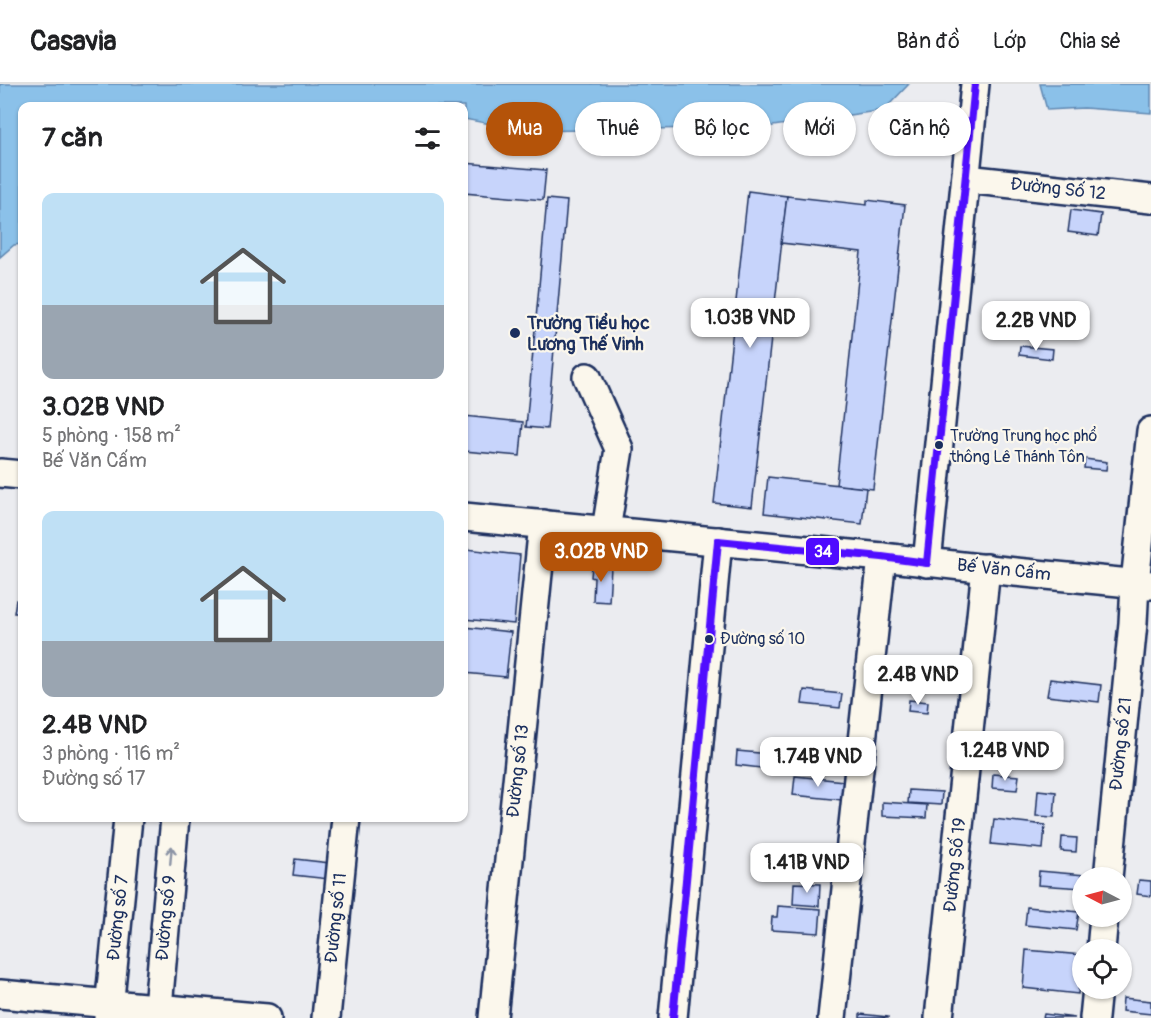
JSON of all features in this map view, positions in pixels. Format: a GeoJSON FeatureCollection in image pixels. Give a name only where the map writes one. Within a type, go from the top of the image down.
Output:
{"type":"FeatureCollection","features":[{"type":"Feature","properties":{"kind":"street"},"geometry":{"type":"LineString","coordinates":[[927,562],[975,84]]}},
{"type":"Feature","properties":{"kind":"street","name":"Đường Số 12"},"geometry":{"type":"LineString","coordinates":[[966,179],[1151,199]]}},
{"type":"Feature","properties":{"kind":"street"},"geometry":{"type":"LineString","coordinates":[[587,377],[619,449],[606,530]]}},
{"type":"Feature","properties":{"kind":"street","name":"Đường số 21"},"geometry":{"type":"LineString","coordinates":[[1109,867],[1133,623],[1143,584],[1151,431]]}},
{"type":"Feature","properties":{"kind":"street"},"geometry":{"type":"LineString","coordinates":[[0,473],[18,475]]}},
{"type":"Feature","properties":{"kind":"street","name":"Bế Văn Cấm"},"geometry":{"type":"LineString","coordinates":[[468,517],[1143,584]]}},
{"type":"Feature","properties":{"kind":"street","name":"Đường số 13"},"geometry":{"type":"LineString","coordinates":[[493,1018],[543,524]]}},
{"type":"Feature","properties":{"kind":"street"},"geometry":{"type":"LineString","coordinates":[[673,1018],[718,541]]}},
{"type":"Feature","properties":{"kind":"street"},"geometry":{"type":"LineString","coordinates":[[832,1018],[882,557]]}},
{"type":"Feature","properties":{"kind":"street","name":"Đường Số 19"},"geometry":{"type":"LineString","coordinates":[[939,1018],[986,568]]}},
{"type":"Feature","properties":{"kind":"street","name":"Đường số 7"},"geometry":{"type":"LineString","coordinates":[[108,1011],[128,822]]}},
{"type":"Feature","properties":{"kind":"street","name":"Đường số 9"},"geometry":{"type":"LineString","coordinates":[[157,1013],[175,822]]}},
{"type":"Feature","properties":{"kind":"street","name":"Đường số 11"},"geometry":{"type":"LineString","coordinates":[[326,1018],[346,822]]}},
{"type":"Feature","properties":{"kind":"street"},"geometry":{"type":"LineString","coordinates":[[0,994],[108,1011],[267,1018]]}},
{"type":"Feature","properties":{"kind":"street"},"geometry":{"type":"LineString","coordinates":[[1094,1018],[1096,999]]}},
{"type":"Feature","properties":{"kind":"water"},"geometry":{"type":"Polygon","coordinates":[[[0,84],[909,84],[892,102],[868,102],[868,112],[856,114],[856,102],[783,102],[783,125],[771,126],[771,102],[673,102],[673,129],[661,129],[661,102],[575,102],[575,130],[563,130],[563,102],[486,102],[486,123],[468,120],[468,102],[18,102],[18,244],[14,245],[0,257],[0,84]]]}},
{"type":"Feature","properties":{"kind":"water"},"geometry":{"type":"Polygon","coordinates":[[[1040,84],[1151,84],[1151,113],[1084,108],[1047,110],[1040,84]]]}},
{"type":"Feature","properties":{"kind":"building"},"geometry":{"type":"Polygon","coordinates":[[[468,163],[546,170],[543,200],[468,193],[468,163]]]}},
{"type":"Feature","properties":{"kind":"building"},"geometry":{"type":"Polygon","coordinates":[[[748,191],[787,196],[752,507],[714,503],[748,191]]]}},
{"type":"Feature","properties":{"kind":"building"},"geometry":{"type":"Polygon","coordinates":[[[787,196],[867,205],[867,200],[905,205],[873,489],[836,485],[861,252],[781,243],[787,196]]]}},
{"type":"Feature","properties":{"kind":"building"},"geometry":{"type":"Polygon","coordinates":[[[547,199],[567,201],[547,429],[526,427],[547,199]]]}},
{"type":"Feature","properties":{"kind":"building"},"geometry":{"type":"Polygon","coordinates":[[[1071,210],[1101,214],[1098,236],[1068,232],[1071,210]]]}},
{"type":"Feature","properties":{"kind":"building"},"geometry":{"type":"Polygon","coordinates":[[[1020,346],[1053,349],[1052,359],[1019,355],[1020,346]]]}},
{"type":"Feature","properties":{"kind":"building"},"geometry":{"type":"Polygon","coordinates":[[[468,416],[523,422],[520,456],[468,451],[468,416]]]}},
{"type":"Feature","properties":{"kind":"building"},"geometry":{"type":"Polygon","coordinates":[[[1085,459],[1107,462],[1106,470],[1084,468],[1085,459]]]}},
{"type":"Feature","properties":{"kind":"building"},"geometry":{"type":"Polygon","coordinates":[[[768,477],[866,488],[862,524],[764,513],[768,477]]]}},
{"type":"Feature","properties":{"kind":"building"},"geometry":{"type":"Polygon","coordinates":[[[468,549],[520,555],[514,624],[468,619],[468,549]]]}},
{"type":"Feature","properties":{"kind":"building"},"geometry":{"type":"Polygon","coordinates":[[[592,566],[611,567],[609,602],[593,601],[592,566]]]}},
{"type":"Feature","properties":{"kind":"building"},"geometry":{"type":"Polygon","coordinates":[[[16,600],[18,600],[18,613],[14,613],[16,600]]]}},
{"type":"Feature","properties":{"kind":"building"},"geometry":{"type":"Polygon","coordinates":[[[468,627],[511,632],[506,677],[468,673],[468,627]]]}},
{"type":"Feature","properties":{"kind":"building"},"geometry":{"type":"Polygon","coordinates":[[[1050,679],[1101,685],[1099,702],[1047,696],[1050,679]]]}},
{"type":"Feature","properties":{"kind":"building"},"geometry":{"type":"Polygon","coordinates":[[[804,690],[842,694],[840,708],[802,704],[804,690]]]}},
{"type":"Feature","properties":{"kind":"building"},"geometry":{"type":"Polygon","coordinates":[[[909,700],[928,702],[927,713],[908,711],[909,700]]]}},
{"type":"Feature","properties":{"kind":"building"},"geometry":{"type":"Polygon","coordinates":[[[737,751],[770,754],[769,769],[736,765],[737,751]]]}},
{"type":"Feature","properties":{"kind":"building"},"geometry":{"type":"Polygon","coordinates":[[[993,774],[1019,776],[1017,790],[992,788],[993,774]]]}},
{"type":"Feature","properties":{"kind":"building"},"geometry":{"type":"Polygon","coordinates":[[[795,776],[844,781],[842,800],[793,795],[795,776]]]}},
{"type":"Feature","properties":{"kind":"building"},"geometry":{"type":"Polygon","coordinates":[[[909,790],[942,792],[941,805],[908,803],[909,790]]]}},
{"type":"Feature","properties":{"kind":"building"},"geometry":{"type":"Polygon","coordinates":[[[1038,790],[1056,792],[1054,817],[1036,816],[1038,790]]]}},
{"type":"Feature","properties":{"kind":"building"},"geometry":{"type":"Polygon","coordinates":[[[882,802],[927,805],[926,818],[882,816],[882,802]]]}},
{"type":"Feature","properties":{"kind":"building"},"geometry":{"type":"Polygon","coordinates":[[[994,819],[1045,825],[1043,849],[991,844],[994,819]]]}},
{"type":"Feature","properties":{"kind":"building"},"geometry":{"type":"Polygon","coordinates":[[[1062,837],[1077,838],[1076,852],[1061,851],[1062,837]]]}},
{"type":"Feature","properties":{"kind":"building"},"geometry":{"type":"Polygon","coordinates":[[[295,859],[330,863],[329,879],[293,875],[295,859]]]}},
{"type":"Feature","properties":{"kind":"building"},"geometry":{"type":"Polygon","coordinates":[[[1039,871],[1072,874],[1072,887],[1038,885],[1039,871]]]}},
{"type":"Feature","properties":{"kind":"building"},"geometry":{"type":"Polygon","coordinates":[[[1139,880],[1151,881],[1151,896],[1137,894],[1139,880]]]}},
{"type":"Feature","properties":{"kind":"building"},"geometry":{"type":"Polygon","coordinates":[[[794,883],[820,884],[819,906],[793,904],[794,883]]]}},
{"type":"Feature","properties":{"kind":"building"},"geometry":{"type":"Polygon","coordinates":[[[778,906],[821,909],[819,933],[771,930],[772,917],[777,917],[778,906]]]}},
{"type":"Feature","properties":{"kind":"building"},"geometry":{"type":"Polygon","coordinates":[[[1027,907],[1072,911],[1072,927],[1076,927],[1076,930],[1025,925],[1027,907]]]}},
{"type":"Feature","properties":{"kind":"building"},"geometry":{"type":"Polygon","coordinates":[[[1026,950],[1072,954],[1072,993],[1023,988],[1026,950]]]}},
{"type":"Feature","properties":{"kind":"building"},"geometry":{"type":"Polygon","coordinates":[[[1123,999],[1151,1001],[1151,1014],[1122,1011],[1123,999]]]}},
{"type":"Feature","properties":{"kind":"building"},"geometry":{"type":"Polygon","coordinates":[[[860,1014],[888,1017],[888,1018],[860,1018],[860,1014]]]}},
{"type":"Feature","properties":{"kind":"building"},"geometry":{"type":"Polygon","coordinates":[[[1044,1014],[1075,1018],[1043,1018],[1044,1014]]]}},
{"type":"Feature","properties":{"kind":"transit line","name":"34"},"geometry":{"type":"LineString","coordinates":[[927,563],[975,84]]}},
{"type":"Feature","properties":{"kind":"transit line","name":"34"},"geometry":{"type":"LineString","coordinates":[[718,541],[927,563]]}},
{"type":"Feature","properties":{"kind":"transit line","name":"34"},"geometry":{"type":"LineString","coordinates":[[673,1018],[718,541]]}},
{"type":"Feature","properties":{"kind":"place","name":"Trường Tiểu học Lương Thế Vinh"},"geometry":{"type":"Point","coordinates":[515,333]}},
{"type":"Feature","properties":{"kind":"place","name":"Trường Trung học phổ thông Lê Thánh Tôn"},"geometry":{"type":"Point","coordinates":[939,445]}},
{"type":"Feature","properties":{"kind":"place","name":"Đường số 10"},"geometry":{"type":"Point","coordinates":[709,639]}}]}
